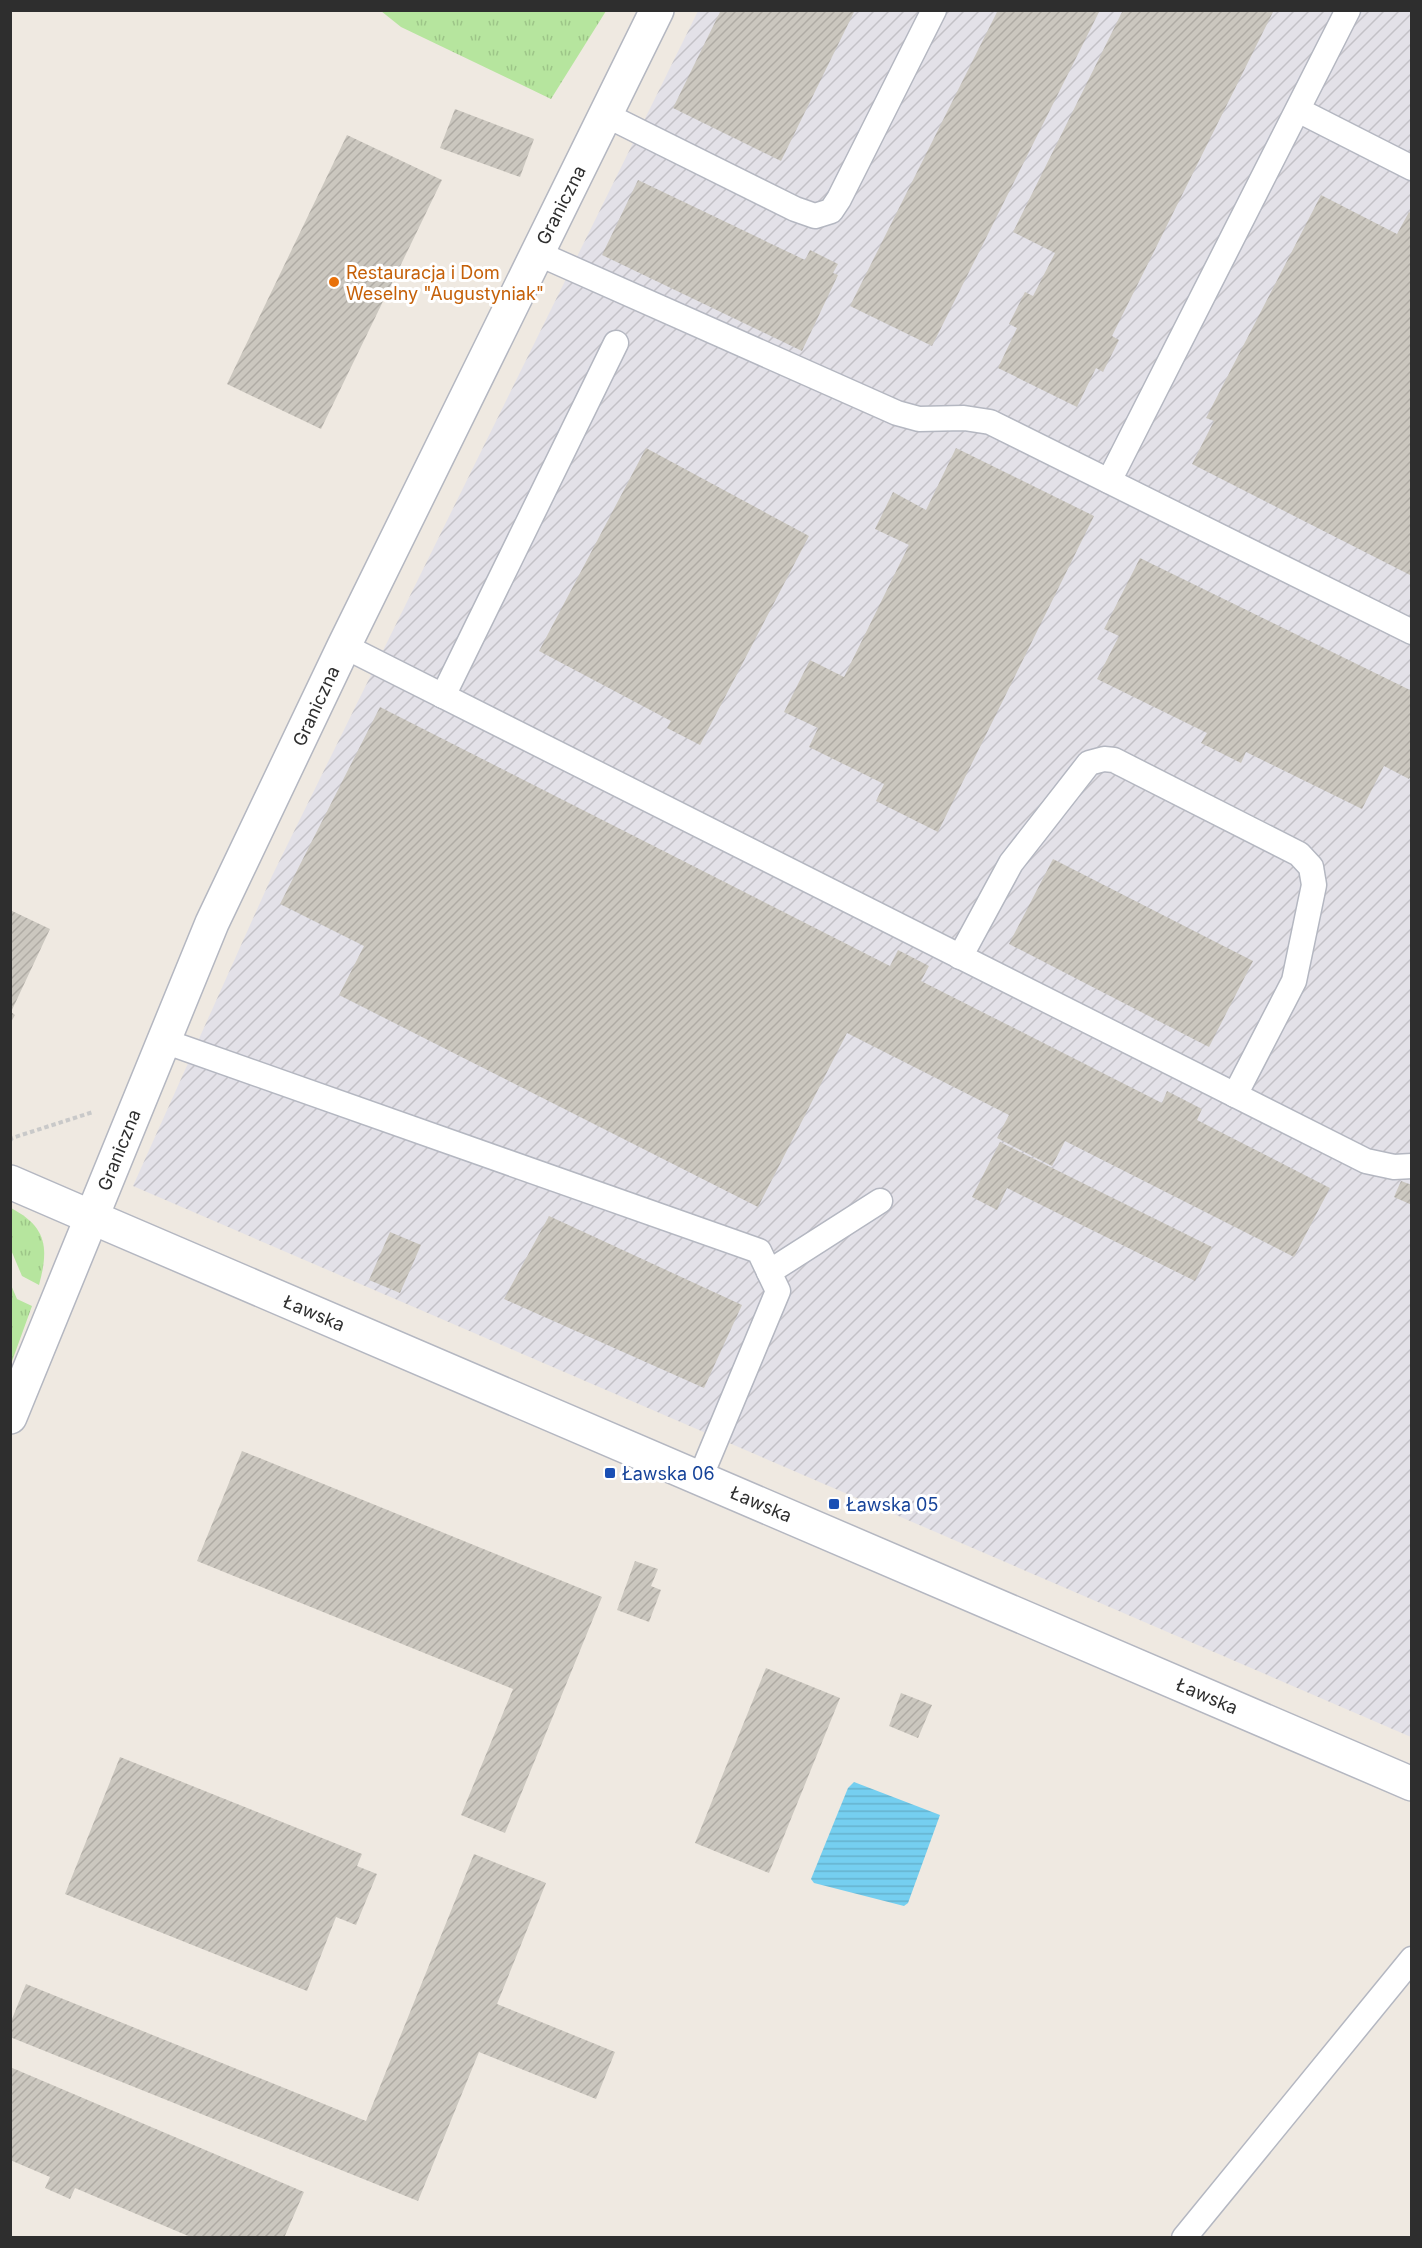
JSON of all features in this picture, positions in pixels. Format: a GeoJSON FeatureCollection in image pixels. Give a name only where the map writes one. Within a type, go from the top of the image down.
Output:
{"type":"FeatureCollection","features":[{"type":"Feature","properties":{"kind":"street","name":"Graniczna"},"geometry":{"type":"LineString","coordinates":[[10,1417],[212,923],[344,646],[657,10]]}},
{"type":"Feature","properties":{"kind":"street","name":"Ławska"},"geometry":{"type":"LineString","coordinates":[[10,1182],[1412,1784]]}},
{"type":"Feature","properties":{"kind":"lane"},"geometry":{"type":"LineString","coordinates":[[606,115],[795,209],[815,216],[831,212],[845,189],[934,10]]}},
{"type":"Feature","properties":{"kind":"lane"},"geometry":{"type":"LineString","coordinates":[[1109,481],[1348,10]]}},
{"type":"Feature","properties":{"kind":"lane"},"geometry":{"type":"LineString","coordinates":[[1298,110],[1412,168]]}},
{"type":"Feature","properties":{"kind":"lane"},"geometry":{"type":"LineString","coordinates":[[537,253],[897,413],[919,419],[953,417],[990,422],[1412,632]]}},
{"type":"Feature","properties":{"kind":"lane"},"geometry":{"type":"LineString","coordinates":[[443,696],[616,343]]}},
{"type":"Feature","properties":{"kind":"lane"},"geometry":{"type":"LineString","coordinates":[[344,646],[1366,1161],[1394,1167],[1412,1166]]}},
{"type":"Feature","properties":{"kind":"lane"},"geometry":{"type":"LineString","coordinates":[[960,957],[1011,863],[1089,763],[1104,759],[1114,760],[1299,854],[1311,867],[1314,885],[1294,981],[1235,1095]]}},
{"type":"Feature","properties":{"kind":"lane"},"geometry":{"type":"LineString","coordinates":[[164,1041],[759,1251],[778,1291],[699,1478]]}},
{"type":"Feature","properties":{"kind":"lane"},"geometry":{"type":"LineString","coordinates":[[769,1272],[880,1201]]}},
{"type":"Feature","properties":{"kind":"lane"},"geometry":{"type":"LineString","coordinates":[[1184,2238],[1412,1959]]}},
{"type":"Feature","properties":{"kind":"path"},"geometry":{"type":"LineString","coordinates":[[10,1141],[12,1138],[96,1111],[130,1124]]}},
{"type":"Feature","properties":{"kind":"shaded area"},"geometry":{"type":"Polygon","coordinates":[[[698,11],[1411,11],[1411,1737],[133,1186],[272,876],[698,11]]]}},
{"type":"Feature","properties":{"kind":"green space"},"geometry":{"type":"Polygon","coordinates":[[[381,11],[606,11],[551,99],[401,27],[381,11]]]}},
{"type":"Feature","properties":{"kind":"green space"},"geometry":{"type":"Polygon","coordinates":[[[11,1208],[32,1223],[42,1240],[44,1260],[39,1285],[22,1276],[11,1250],[11,1208]]]}},
{"type":"Feature","properties":{"kind":"green space"},"geometry":{"type":"Polygon","coordinates":[[[11,1285],[17,1299],[32,1306],[11,1364],[11,1285]]]}},
{"type":"Feature","properties":{"kind":"water"},"geometry":{"type":"Polygon","coordinates":[[[854,1782],[940,1815],[908,1903],[904,1906],[814,1883],[811,1879],[848,1788],[854,1782]]]}},
{"type":"Feature","properties":{"kind":"building"},"geometry":{"type":"Polygon","coordinates":[[[721,10],[855,10],[781,161],[673,108],[721,10]]]}},
{"type":"Feature","properties":{"kind":"building"},"geometry":{"type":"Polygon","coordinates":[[[998,10],[1100,10],[932,346],[850,306],[998,10]]]}},
{"type":"Feature","properties":{"kind":"building"},"geometry":{"type":"Polygon","coordinates":[[[1123,10],[1274,10],[1112,336],[1119,340],[1103,372],[1096,368],[1077,407],[998,368],[1017,328],[1009,324],[1025,292],[1033,296],[1055,253],[1013,232],[1123,10]]]}},
{"type":"Feature","properties":{"kind":"building"},"geometry":{"type":"Polygon","coordinates":[[[455,109],[534,139],[520,177],[440,148],[455,109]]]}},
{"type":"Feature","properties":{"kind":"building","name":"Restauracja i Dom Weselny \"Augustyniak\""},"geometry":{"type":"Polygon","coordinates":[[[347,135],[442,180],[321,429],[227,384],[347,135]]]}},
{"type":"Feature","properties":{"kind":"building"},"geometry":{"type":"Polygon","coordinates":[[[638,180],[805,260],[810,250],[838,264],[833,273],[838,275],[802,351],[602,255],[638,180]]]}},
{"type":"Feature","properties":{"kind":"building"},"geometry":{"type":"Polygon","coordinates":[[[1321,195],[1397,234],[1409,212],[1412,214],[1412,576],[1192,464],[1214,421],[1206,418],[1321,195]]]}},
{"type":"Feature","properties":{"kind":"building"},"geometry":{"type":"Polygon","coordinates":[[[646,448],[809,536],[700,745],[667,728],[671,721],[539,651],[646,448]]]}},
{"type":"Feature","properties":{"kind":"building"},"geometry":{"type":"Polygon","coordinates":[[[956,448],[1094,516],[938,832],[876,801],[884,784],[809,747],[818,728],[784,712],[810,660],[844,677],[909,545],[875,529],[893,492],[926,510],[956,448]]]}},
{"type":"Feature","properties":{"kind":"building"},"geometry":{"type":"Polygon","coordinates":[[[1140,558],[1412,691],[1412,774],[1409,779],[1384,766],[1362,809],[1246,752],[1241,763],[1201,743],[1207,733],[1097,679],[1119,636],[1104,629],[1140,558]]]}},
{"type":"Feature","properties":{"kind":"building"},"geometry":{"type":"Polygon","coordinates":[[[380,707],[890,966],[898,950],[929,966],[921,981],[1162,1103],[1167,1091],[1202,1109],[1197,1120],[1330,1188],[1294,1257],[1065,1141],[1052,1166],[997,1138],[1009,1115],[847,1033],[758,1207],[339,995],[364,946],[280,904],[380,707]]]}},
{"type":"Feature","properties":{"kind":"building"},"geometry":{"type":"Polygon","coordinates":[[[1053,859],[1253,961],[1209,1047],[1009,944],[1053,859]]]}},
{"type":"Feature","properties":{"kind":"building"},"geometry":{"type":"Polygon","coordinates":[[[10,910],[50,929],[11,1012],[15,1015],[10,1024],[10,910]]]}},
{"type":"Feature","properties":{"kind":"building"},"geometry":{"type":"Polygon","coordinates":[[[1000,1142],[1212,1247],[1195,1281],[1007,1188],[997,1210],[972,1197],[1000,1142]]]}},
{"type":"Feature","properties":{"kind":"building"},"geometry":{"type":"Polygon","coordinates":[[[1401,1181],[1412,1185],[1412,1205],[1394,1197],[1401,1181]]]}},
{"type":"Feature","properties":{"kind":"building"},"geometry":{"type":"Polygon","coordinates":[[[549,1216],[742,1305],[704,1388],[504,1299],[549,1216]]]}},
{"type":"Feature","properties":{"kind":"building"},"geometry":{"type":"Polygon","coordinates":[[[390,1232],[421,1245],[400,1293],[369,1280],[390,1232]]]}},
{"type":"Feature","properties":{"kind":"building"},"geometry":{"type":"Polygon","coordinates":[[[242,1451],[602,1597],[505,1833],[461,1815],[513,1689],[197,1561],[242,1451]]]}},
{"type":"Feature","properties":{"kind":"building"},"geometry":{"type":"Polygon","coordinates":[[[635,1561],[658,1569],[651,1586],[661,1590],[649,1622],[617,1610],[635,1561]]]}},
{"type":"Feature","properties":{"kind":"building"},"geometry":{"type":"Polygon","coordinates":[[[766,1668],[840,1698],[769,1873],[695,1843],[766,1668]]]}},
{"type":"Feature","properties":{"kind":"building"},"geometry":{"type":"Polygon","coordinates":[[[901,1693],[932,1705],[918,1738],[889,1726],[901,1693]]]}},
{"type":"Feature","properties":{"kind":"building"},"geometry":{"type":"Polygon","coordinates":[[[120,1757],[362,1854],[357,1866],[377,1874],[356,1925],[336,1917],[307,1991],[65,1894],[120,1757]]]}},
{"type":"Feature","properties":{"kind":"building"},"geometry":{"type":"Polygon","coordinates":[[[474,1854],[546,1883],[497,2004],[615,2052],[596,2099],[479,2052],[418,2201],[10,2037],[10,2024],[26,1984],[366,2121],[474,1854]]]}},
{"type":"Feature","properties":{"kind":"building"},"geometry":{"type":"Polygon","coordinates":[[[10,2067],[304,2192],[284,2238],[193,2238],[75,2188],[70,2199],[45,2188],[50,2177],[10,2160],[10,2067]]]}},
{"type":"Feature","properties":{"kind":"place","name":"Restauracja i Dom Weselny \"Augustyniak\""},"geometry":{"type":"Point","coordinates":[334,282]}},
{"type":"Feature","properties":{"kind":"place","name":"Ławska 06"},"geometry":{"type":"Point","coordinates":[610,1473]}},
{"type":"Feature","properties":{"kind":"place","name":"Ławska 05"},"geometry":{"type":"Point","coordinates":[834,1504]}}]}
